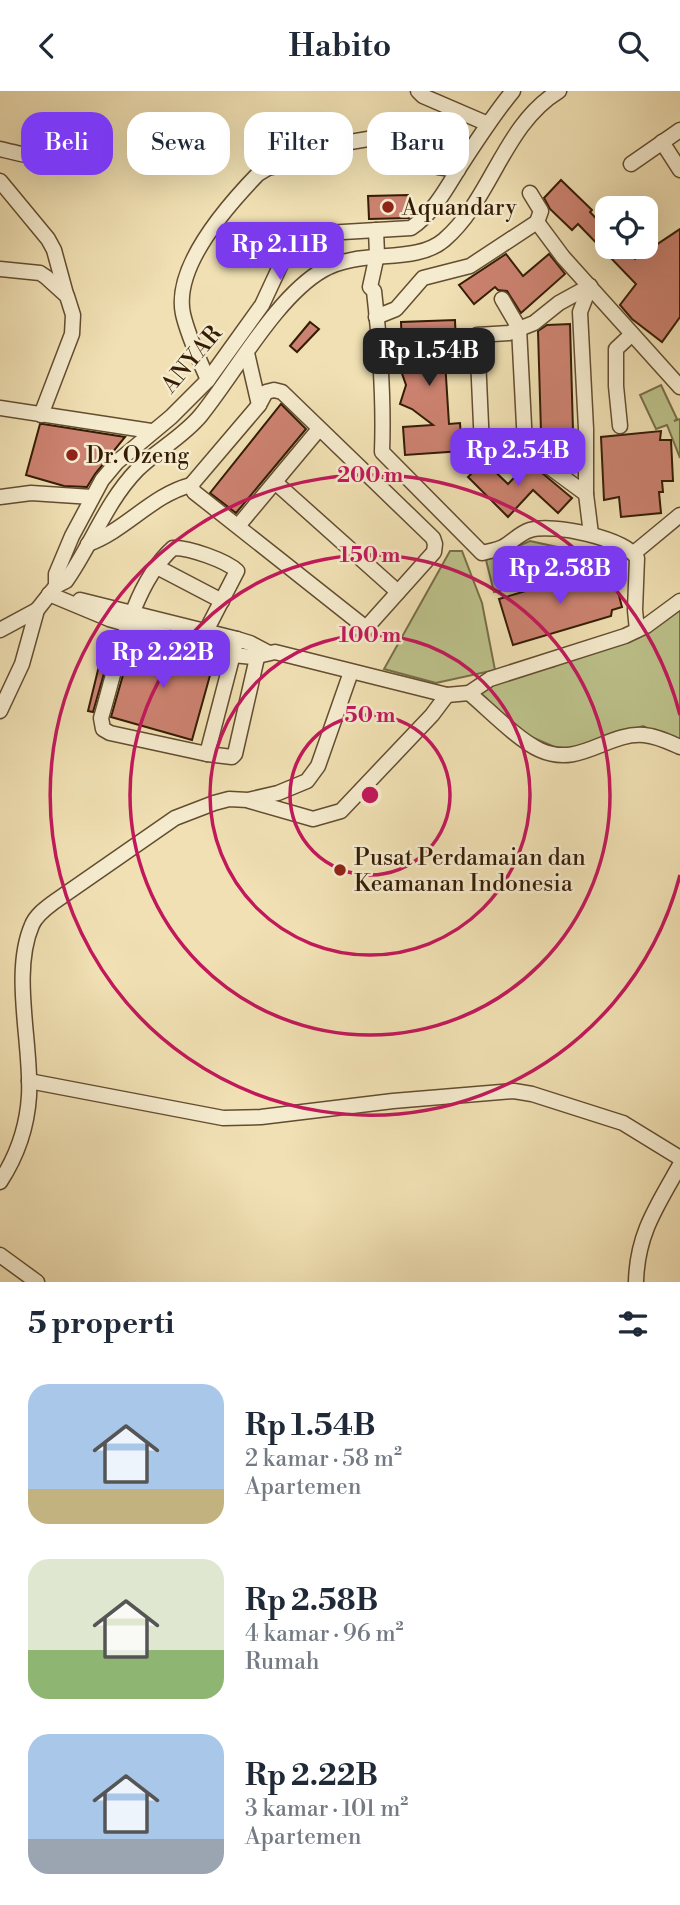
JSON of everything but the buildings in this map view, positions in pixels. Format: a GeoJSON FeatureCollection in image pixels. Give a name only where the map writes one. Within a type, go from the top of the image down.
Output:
{"type":"FeatureCollection","features":[{"type":"Feature","properties":{"kind":"street"},"geometry":{"type":"LineString","coordinates":[[418,91],[423,96],[488,124]]}},
{"type":"Feature","properties":{"kind":"street","name":"ANYAR"},"geometry":{"type":"LineString","coordinates":[[469,153],[513,91]]}},
{"type":"Feature","properties":{"kind":"street","name":"ANYAR"},"geometry":{"type":"LineString","coordinates":[[0,711],[22,664],[37,610],[88,544],[136,471],[188,430],[289,298],[322,270],[356,257],[415,253],[441,243],[466,214],[522,124],[537,106],[559,91]]}},
{"type":"Feature","properties":{"kind":"street"},"geometry":{"type":"LineString","coordinates":[[631,163],[680,130]]}},
{"type":"Feature","properties":{"kind":"street"},"geometry":{"type":"LineString","coordinates":[[208,380],[183,312],[183,286],[209,232],[258,174],[350,142],[367,139]]}},
{"type":"Feature","properties":{"kind":"street"},"geometry":{"type":"LineString","coordinates":[[662,142],[680,170]]}},
{"type":"Feature","properties":{"kind":"street"},"geometry":{"type":"LineString","coordinates":[[0,149],[21,154]]}},
{"type":"Feature","properties":{"kind":"street","name":"ANYAR"},"geometry":{"type":"LineString","coordinates":[[57,587],[56,574],[92,497],[117,462],[171,417],[208,380],[262,305],[282,262],[297,243],[309,234],[411,228],[435,207],[455,175]]}},
{"type":"Feature","properties":{"kind":"street"},"geometry":{"type":"LineString","coordinates":[[0,181],[48,239],[54,250],[73,314],[74,327],[41,415]]}},
{"type":"Feature","properties":{"kind":"street"},"geometry":{"type":"LineString","coordinates":[[376,317],[396,309],[423,278],[470,266],[537,222],[541,211],[530,193]]}},
{"type":"Feature","properties":{"kind":"street"},"geometry":{"type":"LineString","coordinates":[[537,222],[563,257],[680,387]]}},
{"type":"Feature","properties":{"kind":"street"},"geometry":{"type":"LineString","coordinates":[[376,230],[376,286],[373,291],[383,417],[382,452],[482,553],[503,548],[530,530],[564,529],[591,534],[634,553],[637,558],[637,630]]}},
{"type":"Feature","properties":{"kind":"street"},"geometry":{"type":"LineString","coordinates":[[0,269],[40,273],[67,296]]}},
{"type":"Feature","properties":{"kind":"street"},"geometry":{"type":"LineString","coordinates":[[586,494],[525,445],[482,447],[477,335],[509,333],[534,323],[559,303],[590,286]]}},
{"type":"Feature","properties":{"kind":"street"},"geometry":{"type":"LineString","coordinates":[[590,286],[580,312],[586,429],[586,494],[591,534]]}},
{"type":"Feature","properties":{"kind":"street"},"geometry":{"type":"LineString","coordinates":[[502,299],[519,328],[525,445],[516,464]]}},
{"type":"Feature","properties":{"kind":"street"},"geometry":{"type":"LineString","coordinates":[[621,426],[616,386],[616,349],[632,334]]}},
{"type":"Feature","properties":{"kind":"street"},"geometry":{"type":"LineString","coordinates":[[247,353],[259,405]]}},
{"type":"Feature","properties":{"kind":"street"},"geometry":{"type":"LineString","coordinates":[[88,544],[102,539],[172,490],[191,485],[259,405],[266,392],[274,390],[282,392],[433,538],[434,552],[366,628],[194,492],[191,485]]}},
{"type":"Feature","properties":{"kind":"street"},"geometry":{"type":"LineString","coordinates":[[0,408],[150,432]]}},
{"type":"Feature","properties":{"kind":"street"},"geometry":{"type":"LineString","coordinates":[[238,526],[319,429]]}},
{"type":"Feature","properties":{"kind":"street"},"geometry":{"type":"LineString","coordinates":[[276,483],[398,592]]}},
{"type":"Feature","properties":{"kind":"street"},"geometry":{"type":"LineString","coordinates":[[0,497],[31,493],[92,497]]}},
{"type":"Feature","properties":{"kind":"street"},"geometry":{"type":"LineString","coordinates":[[634,553],[680,515]]}},
{"type":"Feature","properties":{"kind":"street"},"geometry":{"type":"LineString","coordinates":[[204,638],[236,573],[233,567],[227,564],[173,548],[164,556],[143,588],[131,619],[101,718],[103,729],[110,733],[232,757],[262,652]]}},
{"type":"Feature","properties":{"kind":"street"},"geometry":{"type":"LineString","coordinates":[[157,567],[222,601]]}},
{"type":"Feature","properties":{"kind":"street"},"geometry":{"type":"LineString","coordinates":[[57,587],[131,619],[204,638],[237,639],[262,652]]}},
{"type":"Feature","properties":{"kind":"street"},"geometry":{"type":"LineString","coordinates":[[204,638],[233,655],[275,652],[447,695],[469,692],[490,679],[625,636],[680,601]]}},
{"type":"Feature","properties":{"kind":"street"},"geometry":{"type":"LineString","coordinates":[[0,630],[37,610]]}},
{"type":"Feature","properties":{"kind":"street"},"geometry":{"type":"LineString","coordinates":[[207,754],[237,639]]}},
{"type":"Feature","properties":{"kind":"street"},"geometry":{"type":"LineString","coordinates":[[248,800],[278,793],[307,781],[313,775],[351,672]]}},
{"type":"Feature","properties":{"kind":"street"},"geometry":{"type":"LineString","coordinates":[[469,692],[531,745],[555,755],[571,756],[628,736],[644,735],[680,747]]}},
{"type":"Feature","properties":{"kind":"street"},"geometry":{"type":"LineString","coordinates":[[0,1182],[15,1159],[29,1099],[23,979],[32,923],[42,911],[175,818],[229,799],[248,800],[313,819],[341,811],[432,715],[447,695]]}},
{"type":"Feature","properties":{"kind":"street"},"geometry":{"type":"LineString","coordinates":[[29,1081],[223,1118],[261,1117],[393,1101],[514,1091],[532,1094],[623,1123],[680,1158]]}},
{"type":"Feature","properties":{"kind":"street"},"geometry":{"type":"LineString","coordinates":[[636,1282],[640,1243],[645,1228],[680,1165]]}},
{"type":"Feature","properties":{"kind":"street"},"geometry":{"type":"LineString","coordinates":[[0,1255],[37,1282]]}},
{"type":"Feature","properties":{"kind":"green space"},"geometry":{"type":"Polygon","coordinates":[[[661,385],[677,419],[674,421],[680,419],[680,458],[667,425],[656,429],[640,395],[661,385]]]}},
{"type":"Feature","properties":{"kind":"green space"},"geometry":{"type":"Polygon","coordinates":[[[530,541],[589,554],[608,566],[494,592],[486,560],[530,541]]]}},
{"type":"Feature","properties":{"kind":"green space"},"geometry":{"type":"Polygon","coordinates":[[[450,551],[462,551],[482,603],[495,670],[436,683],[384,669],[450,551]]]}},
{"type":"Feature","properties":{"kind":"green space"},"geometry":{"type":"Polygon","coordinates":[[[680,608],[680,744],[643,726],[564,751],[529,736],[503,714],[478,698],[480,689],[513,671],[553,667],[680,608]]]}},
{"type":"Feature","properties":{"kind":"place","name":"Aquandary"},"geometry":{"type":"Point","coordinates":[388,207]}},
{"type":"Feature","properties":{"kind":"place","name":"Dr. Ozeng"},"geometry":{"type":"Point","coordinates":[72,455]}},
{"type":"Feature","properties":{"kind":"place","name":"Pusat Perdamaian dan Keamanan Indonesia"},"geometry":{"type":"Point","coordinates":[340,870]}}]}
